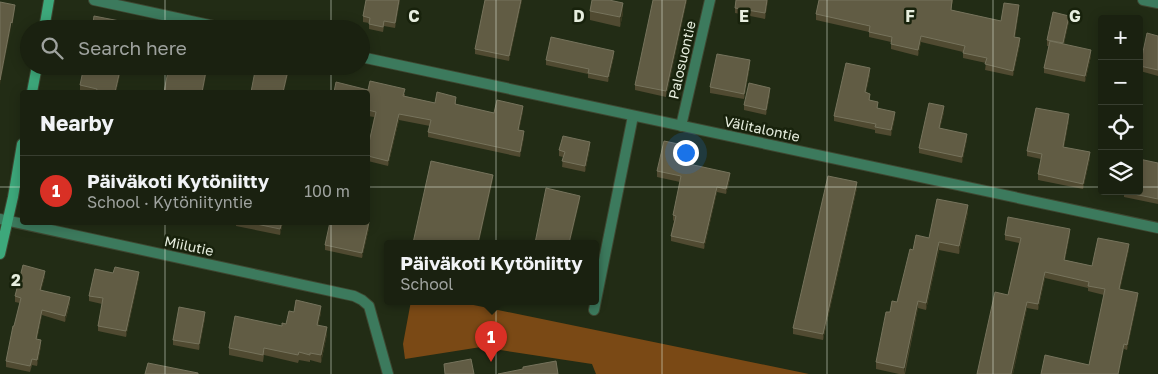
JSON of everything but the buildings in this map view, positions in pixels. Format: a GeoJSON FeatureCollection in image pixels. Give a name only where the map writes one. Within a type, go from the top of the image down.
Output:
{"type":"FeatureCollection","features":[{"type":"Feature","properties":{"kind":"street"},"geometry":{"type":"LineString","coordinates":[[46,20],[49,0]]}},
{"type":"Feature","properties":{"kind":"street"},"geometry":{"type":"LineString","coordinates":[[94,0],[186,20]]}},
{"type":"Feature","properties":{"kind":"street","name":"Palosuontie"},"geometry":{"type":"LineString","coordinates":[[681,126],[710,0]]}},
{"type":"Feature","properties":{"kind":"street"},"geometry":{"type":"LineString","coordinates":[[1143,0],[1158,3]]}},
{"type":"Feature","properties":{"kind":"street","name":"Välitalontie"},"geometry":{"type":"LineString","coordinates":[[370,59],[1158,228]]}},
{"type":"Feature","properties":{"kind":"street"},"geometry":{"type":"LineString","coordinates":[[32,90],[35,75]]}},
{"type":"Feature","properties":{"kind":"street"},"geometry":{"type":"LineString","coordinates":[[599,285],[633,116]]}},
{"type":"Feature","properties":{"kind":"street"},"geometry":{"type":"LineString","coordinates":[[0,254],[4,220],[20,152]]}},
{"type":"Feature","properties":{"kind":"street","name":"Miilutie"},"geometry":{"type":"LineString","coordinates":[[4,220],[20,223]]}},
{"type":"Feature","properties":{"kind":"street","name":"Miilutie"},"geometry":{"type":"LineString","coordinates":[[27,225],[354,296],[369,306],[388,374]]}},
{"type":"Feature","properties":{"kind":"street"},"geometry":{"type":"LineString","coordinates":[[594,310],[595,305]]}},
{"type":"Feature","properties":{"kind":"shaded area"},"geometry":{"type":"Polygon","coordinates":[[[410,305],[473,305],[809,374],[596,374],[592,364],[481,347],[405,359],[403,344],[410,305]]]}},
{"type":"Feature","properties":{"kind":"place","name":"Päiväkoti Kytöniitty"},"geometry":{"type":"Point","coordinates":[491,362]}}]}
